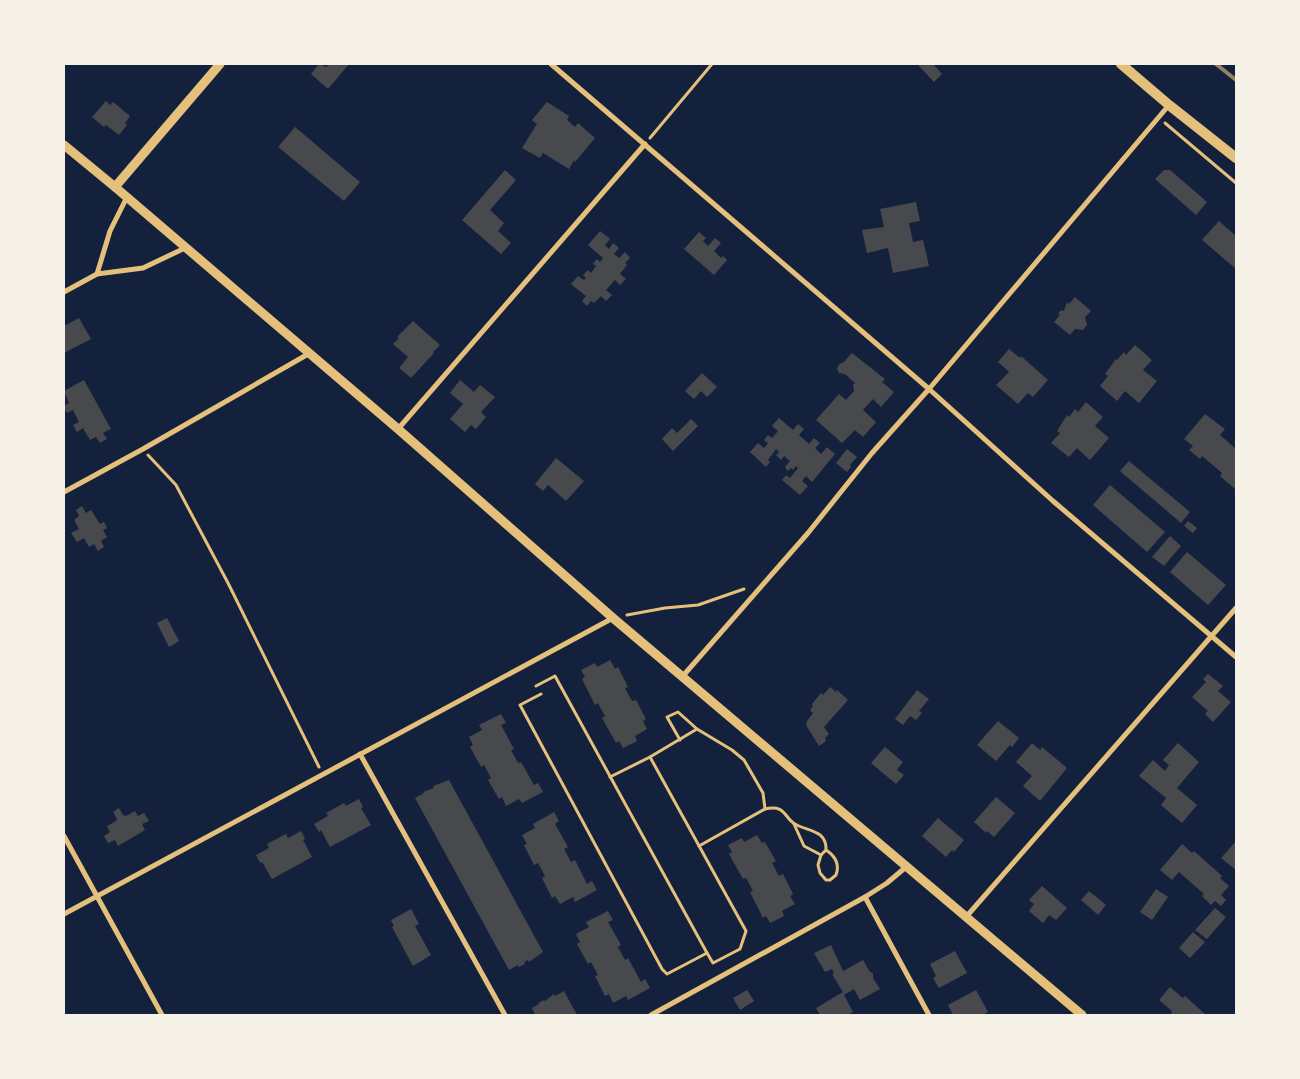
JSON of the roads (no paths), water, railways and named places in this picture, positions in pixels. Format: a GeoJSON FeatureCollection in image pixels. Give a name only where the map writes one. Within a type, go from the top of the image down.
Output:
{"type":"FeatureCollection","features":[{"type":"Feature","properties":{"kind":"main road"},"geometry":{"type":"LineString","coordinates":[[1121,64],[1236,158]]}},
{"type":"Feature","properties":{"kind":"street"},"geometry":{"type":"LineString","coordinates":[[115,187],[220,64]]}},
{"type":"Feature","properties":{"kind":"street"},"geometry":{"type":"LineString","coordinates":[[551,64],[929,390],[1053,501],[1236,657]]}},
{"type":"Feature","properties":{"kind":"street"},"geometry":{"type":"LineString","coordinates":[[682,678],[808,533],[872,452],[929,390],[1169,105]]}},
{"type":"Feature","properties":{"kind":"street"},"geometry":{"type":"LineString","coordinates":[[398,429],[645,144]]}},
{"type":"Feature","properties":{"kind":"street"},"geometry":{"type":"LineString","coordinates":[[64,145],[310,353],[682,678],[1082,1015]]}},
{"type":"Feature","properties":{"kind":"street"},"geometry":{"type":"LineString","coordinates":[[97,274],[110,231],[127,197]]}},
{"type":"Feature","properties":{"kind":"street"},"geometry":{"type":"LineString","coordinates":[[64,292],[97,274],[142,268],[185,248]]}},
{"type":"Feature","properties":{"kind":"street"},"geometry":{"type":"LineString","coordinates":[[64,492],[310,353]]}},
{"type":"Feature","properties":{"kind":"street"},"geometry":{"type":"LineString","coordinates":[[966,917],[1236,608]]}},
{"type":"Feature","properties":{"kind":"street"},"geometry":{"type":"LineString","coordinates":[[64,914],[612,618]]}},
{"type":"Feature","properties":{"kind":"street"},"geometry":{"type":"LineString","coordinates":[[360,754],[505,1015]]}},
{"type":"Feature","properties":{"kind":"street"},"geometry":{"type":"LineString","coordinates":[[64,836],[162,1015]]}},
{"type":"Feature","properties":{"kind":"street"},"geometry":{"type":"LineString","coordinates":[[651,1015],[865,897],[887,883],[906,867]]}},
{"type":"Feature","properties":{"kind":"street"},"geometry":{"type":"LineString","coordinates":[[865,897],[930,1015]]}},
{"type":"Feature","properties":{"kind":"railway"},"geometry":{"type":"LineString","coordinates":[[1216,64],[1236,80]]}}]}
